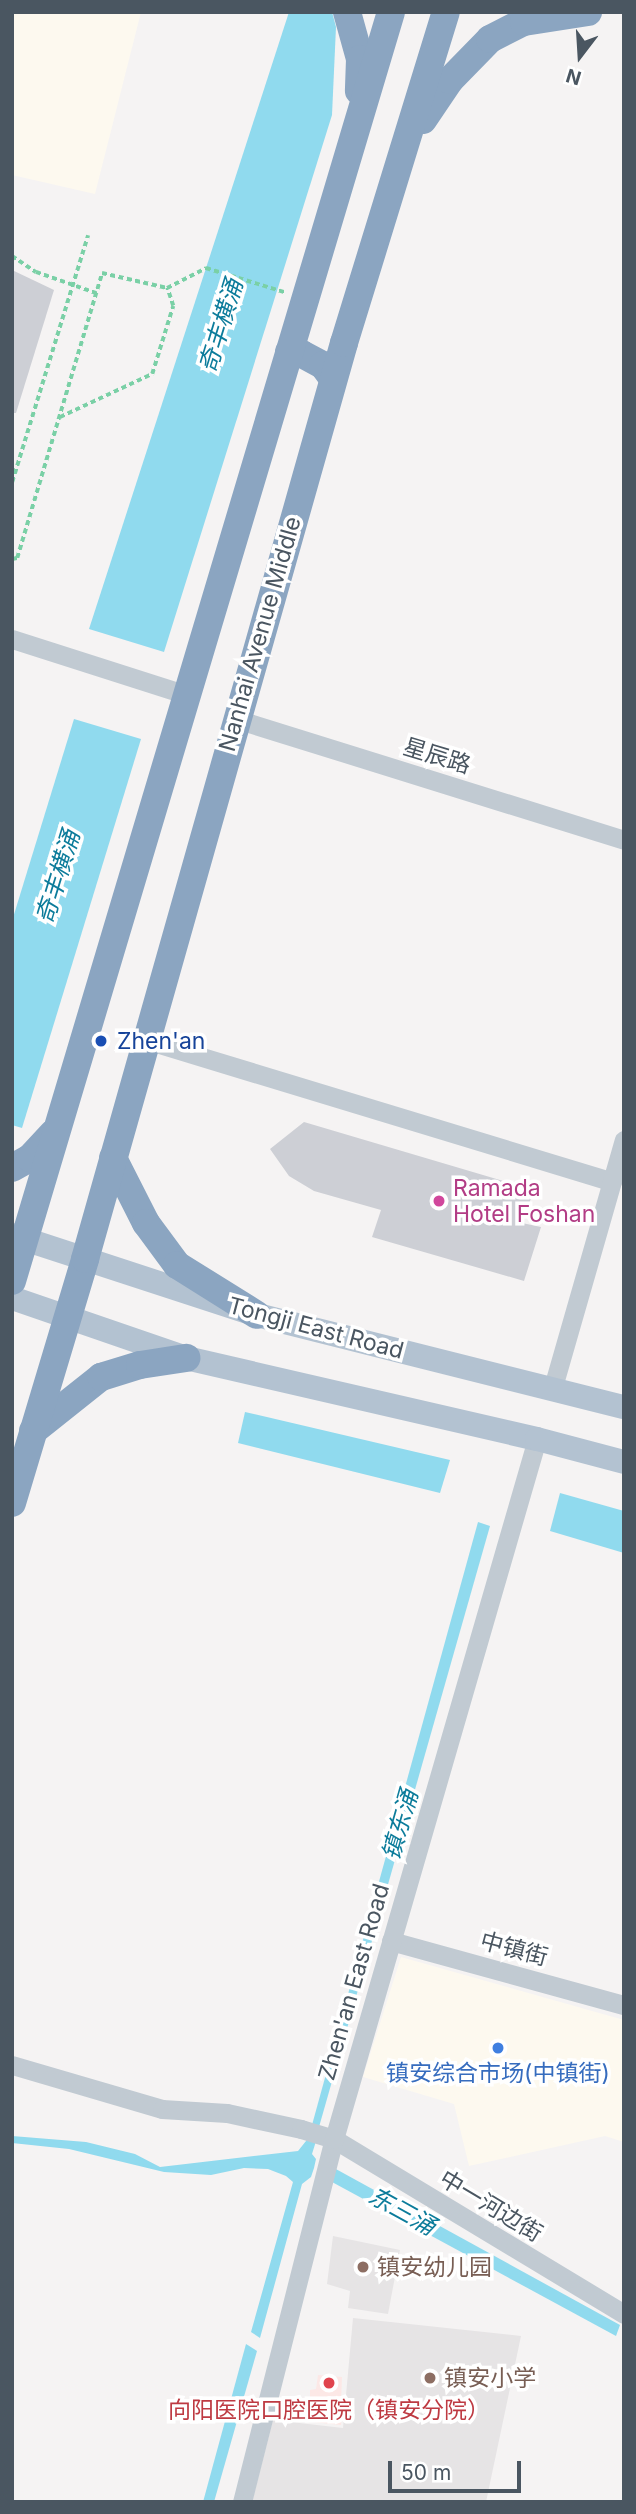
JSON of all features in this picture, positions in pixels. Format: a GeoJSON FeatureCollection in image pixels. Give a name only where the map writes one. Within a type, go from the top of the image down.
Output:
{"type":"FeatureCollection","features":[{"type":"Feature","properties":{"kind":"highway"},"geometry":{"type":"LineString","coordinates":[[347,12],[360,59],[358,127]]}},
{"type":"Feature","properties":{"kind":"highway"},"geometry":{"type":"LineString","coordinates":[[12,1281],[18,1237],[57,1129],[391,12]]}},
{"type":"Feature","properties":{"kind":"highway","name":"Nanhai Avenue Middle"},"geometry":{"type":"LineString","coordinates":[[12,1503],[85,1259],[333,379],[446,12]]}},
{"type":"Feature","properties":{"kind":"highway"},"geometry":{"type":"LineString","coordinates":[[406,145],[450,80],[490,39],[524,22],[588,12]]}},
{"type":"Feature","properties":{"kind":"highway"},"geometry":{"type":"LineString","coordinates":[[289,352],[302,354],[323,365],[333,379]]}},
{"type":"Feature","properties":{"kind":"highway"},"geometry":{"type":"LineString","coordinates":[[12,1168],[30,1158],[57,1129]]}},
{"type":"Feature","properties":{"kind":"highway"},"geometry":{"type":"LineString","coordinates":[[113,1158],[146,1223],[177,1265],[257,1315]]}},
{"type":"Feature","properties":{"kind":"highway"},"geometry":{"type":"LineString","coordinates":[[33,1431],[101,1377],[140,1365],[186,1357]]}},
{"type":"Feature","properties":{"kind":"main road","name":"Tongji East Road"},"geometry":{"type":"LineString","coordinates":[[18,1237],[257,1315],[553,1387],[624,1407]]}},
{"type":"Feature","properties":{"kind":"main road"},"geometry":{"type":"LineString","coordinates":[[12,1298],[186,1357],[537,1438],[624,1462]]}},
{"type":"Feature","properties":{"kind":"street"},"geometry":{"type":"LineString","coordinates":[[12,639],[187,695]]}},
{"type":"Feature","properties":{"kind":"street","name":"星辰路"},"geometry":{"type":"LineString","coordinates":[[236,719],[624,840]]}},
{"type":"Feature","properties":{"kind":"street"},"geometry":{"type":"LineString","coordinates":[[146,1040],[612,1182]]}},
{"type":"Feature","properties":{"kind":"street"},"geometry":{"type":"LineString","coordinates":[[553,1387],[624,1140]]}},
{"type":"Feature","properties":{"kind":"street","name":"Zhen'an East Road"},"geometry":{"type":"LineString","coordinates":[[243,2502],[334,2140],[537,1438]]}},
{"type":"Feature","properties":{"kind":"street","name":"中镇街"},"geometry":{"type":"LineString","coordinates":[[391,1941],[624,2005]]}},
{"type":"Feature","properties":{"kind":"street","name":"中一河边街"},"geometry":{"type":"LineString","coordinates":[[12,2065],[162,2109],[227,2113],[302,2129],[334,2140],[624,2314]]}},
{"type":"Feature","properties":{"kind":"path"},"geometry":{"type":"LineString","coordinates":[[12,482],[88,235]]}},
{"type":"Feature","properties":{"kind":"path"},"geometry":{"type":"LineString","coordinates":[[12,257],[36,272],[96,293]]}},
{"type":"Feature","properties":{"kind":"path"},"geometry":{"type":"LineString","coordinates":[[12,559],[18,558],[102,273],[167,288],[206,268],[271,289]]}},
{"type":"Feature","properties":{"kind":"path"},"geometry":{"type":"LineString","coordinates":[[60,417],[152,373],[173,306],[167,288]]}},
{"type":"Feature","properties":{"kind":"shaded area"},"geometry":{"type":"Polygon","coordinates":[[[12,12],[141,12],[95,194],[12,175],[12,12]]]}},
{"type":"Feature","properties":{"kind":"shaded area","name":"镇安综合市场(中镇街)"},"geometry":{"type":"Polygon","coordinates":[[[401,1957],[624,2020],[624,2142],[605,2136],[469,2166],[454,2104],[363,2077],[401,1957]]]}},
{"type":"Feature","properties":{"kind":"shaded area","name":"镇安幼儿园"},"geometry":{"type":"Polygon","coordinates":[[[333,2236],[400,2250],[388,2314],[348,2308],[350,2291],[327,2284],[333,2236]]]}},
{"type":"Feature","properties":{"kind":"shaded area","name":"镇安小学"},"geometry":{"type":"Polygon","coordinates":[[[353,2318],[521,2336],[486,2502],[252,2502],[273,2420],[343,2428],[353,2318]]]}},
{"type":"Feature","properties":{"kind":"shaded area","name":"向阳医院口腔医院（镇安分院）"},"geometry":{"type":"Polygon","coordinates":[[[318,2375],[342,2377],[341,2402],[310,2400],[310,2390],[316,2389],[318,2375]]]}},
{"type":"Feature","properties":{"kind":"shaded area"},"geometry":{"type":"Polygon","coordinates":[[[316,2405],[342,2407],[341,2425],[313,2422],[316,2405]]]}},
{"type":"Feature","properties":{"kind":"water","name":"奇丰横涌"},"geometry":{"type":"Polygon","coordinates":[[[289,12],[332,12],[336,27],[332,115],[164,652],[89,629],[289,12]]]}},
{"type":"Feature","properties":{"kind":"water","name":"奇丰横涌"},"geometry":{"type":"Polygon","coordinates":[[[74,719],[141,739],[22,1128],[12,1125],[12,921],[74,719]]]}},
{"type":"Feature","properties":{"kind":"water"},"geometry":{"type":"Polygon","coordinates":[[[245,1412],[450,1460],[440,1493],[238,1443],[245,1412]]]}},
{"type":"Feature","properties":{"kind":"water"},"geometry":{"type":"Polygon","coordinates":[[[560,1493],[624,1511],[624,1553],[550,1531],[560,1493]]]}},
{"type":"Feature","properties":{"kind":"water","name":"镇东涌"},"geometry":{"type":"Polygon","coordinates":[[[478,1522],[490,1526],[319,2127],[312,2125],[478,1522]]]}},
{"type":"Feature","properties":{"kind":"water"},"geometry":{"type":"Polygon","coordinates":[[[12,2136],[86,2142],[135,2154],[160,2167],[298,2151],[310,2136],[317,2138],[312,2154],[316,2159],[314,2168],[311,2177],[302,2184],[260,2338],[251,2332],[293,2182],[286,2176],[268,2169],[244,2168],[211,2175],[164,2172],[69,2149],[12,2143],[12,2136]]]}},
{"type":"Feature","properties":{"kind":"water","name":"东三涌"},"geometry":{"type":"Polygon","coordinates":[[[334,2168],[620,2325],[616,2336],[332,2182],[334,2168]]]}},
{"type":"Feature","properties":{"kind":"water"},"geometry":{"type":"Polygon","coordinates":[[[246,2344],[257,2351],[214,2502],[203,2502],[246,2344]]]}},
{"type":"Feature","properties":{"kind":"building"},"geometry":{"type":"Polygon","coordinates":[[[12,270],[54,290],[16,413],[12,413],[12,270]]]}},
{"type":"Feature","properties":{"kind":"building","name":"Ramada Hotel Foshan"},"geometry":{"type":"Polygon","coordinates":[[[304,1122],[534,1190],[522,1223],[541,1227],[524,1281],[372,1237],[381,1210],[314,1191],[289,1176],[270,1149],[304,1122]]]}},
{"type":"Feature","properties":{"kind":"place","name":"Zhen'an"},"geometry":{"type":"Point","coordinates":[101,1041]}},
{"type":"Feature","properties":{"kind":"place","name":"Ramada Hotel Foshan"},"geometry":{"type":"Point","coordinates":[439,1201]}},
{"type":"Feature","properties":{"kind":"place","name":"镇安综合市场(中镇街)"},"geometry":{"type":"Point","coordinates":[498,2048]}},
{"type":"Feature","properties":{"kind":"place","name":"镇安幼儿园"},"geometry":{"type":"Point","coordinates":[363,2267]}},
{"type":"Feature","properties":{"kind":"place","name":"镇安小学"},"geometry":{"type":"Point","coordinates":[430,2378]}},
{"type":"Feature","properties":{"kind":"place","name":"向阳医院口腔医院（镇安分院）"},"geometry":{"type":"Point","coordinates":[329,2383]}}]}
